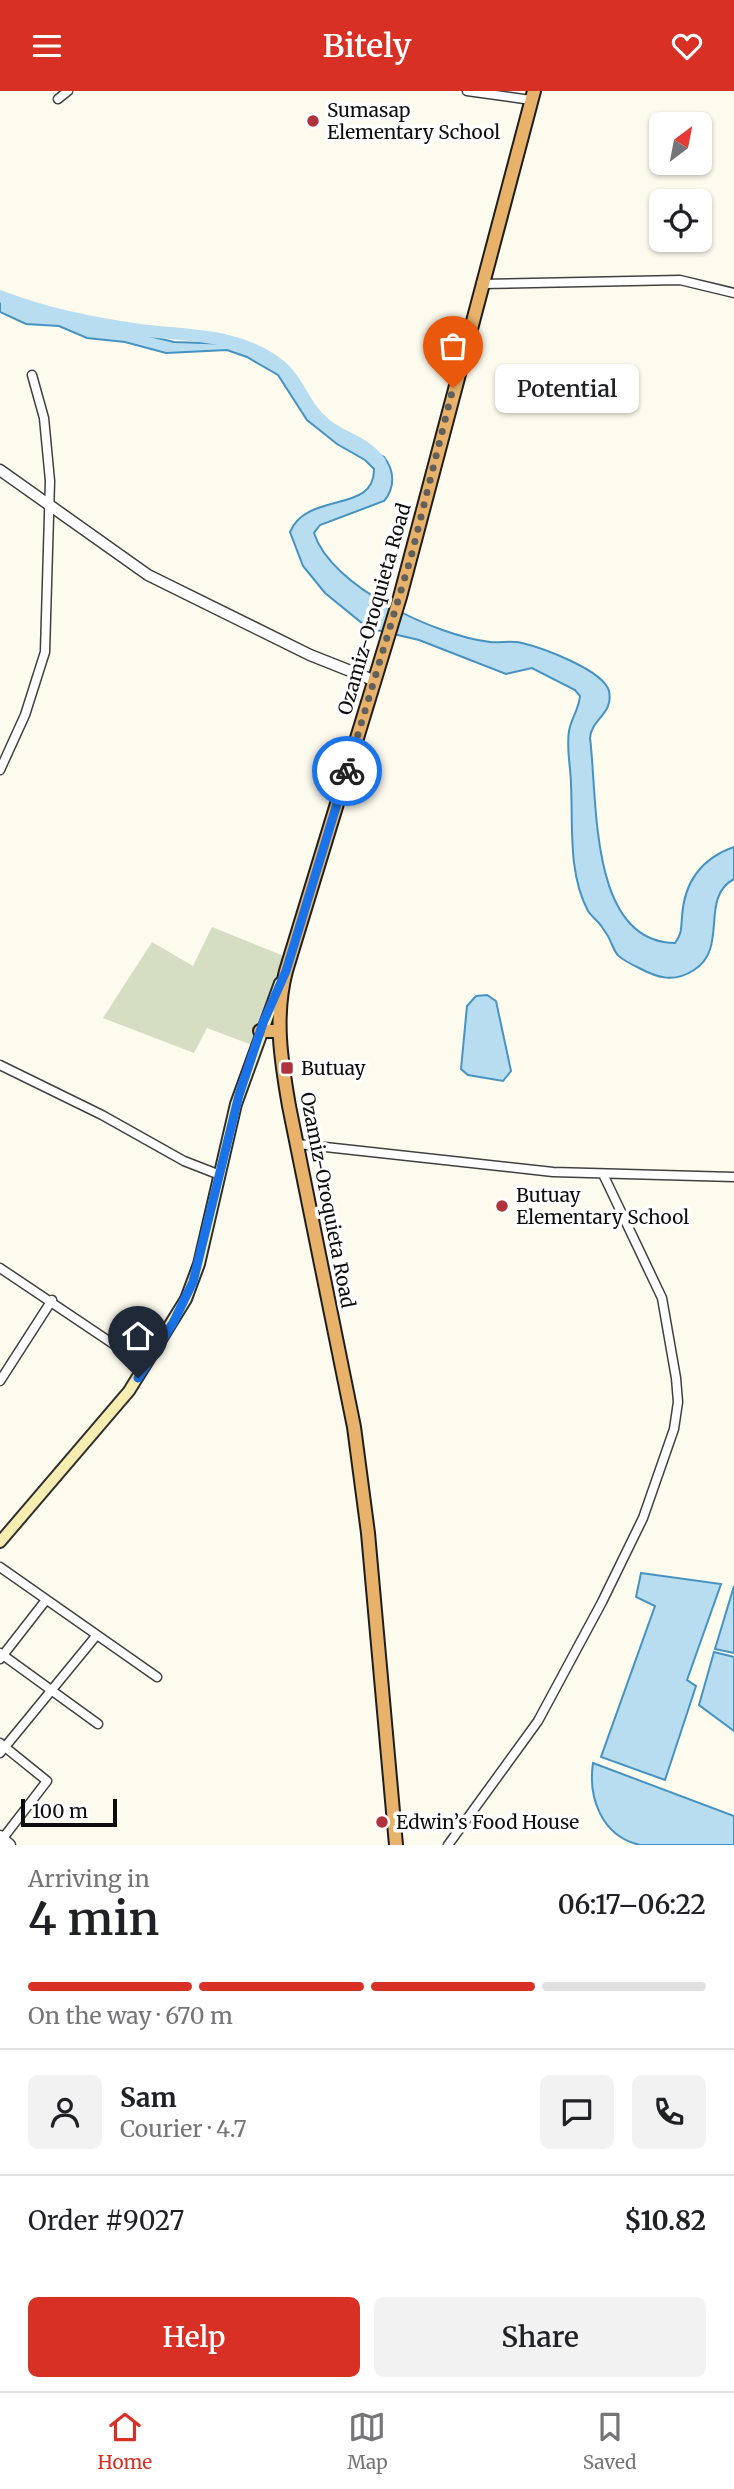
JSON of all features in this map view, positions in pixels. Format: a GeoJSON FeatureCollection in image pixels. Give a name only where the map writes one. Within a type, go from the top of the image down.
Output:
{"type":"FeatureCollection","features":[{"type":"Feature","properties":{"kind":"highway","name":"Ozamiz-Oroquieta Road"},"geometry":{"type":"LineString","coordinates":[[396,1845],[368,1533],[354,1427],[298,1144],[268,1031],[400,597],[533,96]]}},
{"type":"Feature","properties":{"kind":"main road"},"geometry":{"type":"LineString","coordinates":[[0,1542],[78,1453],[146,1366],[193,1282],[235,1114],[268,1031],[286,971]]}},
{"type":"Feature","properties":{"kind":"street"},"geometry":{"type":"LineString","coordinates":[[58,99],[68,91]]}},
{"type":"Feature","properties":{"kind":"street"},"geometry":{"type":"LineString","coordinates":[[467,91],[533,96]]}},
{"type":"Feature","properties":{"kind":"street"},"geometry":{"type":"LineString","coordinates":[[481,284],[680,280],[734,293]]}},
{"type":"Feature","properties":{"kind":"street"},"geometry":{"type":"LineString","coordinates":[[0,770],[30,702],[45,652],[51,508],[47,438],[32,376]]}},
{"type":"Feature","properties":{"kind":"street"},"geometry":{"type":"LineString","coordinates":[[0,470],[148,575],[310,655],[373,680]]}},
{"type":"Feature","properties":{"kind":"street"},"geometry":{"type":"LineString","coordinates":[[0,1065],[102,1115],[184,1161],[220,1175]]}},
{"type":"Feature","properties":{"kind":"street"},"geometry":{"type":"LineString","coordinates":[[298,1144],[494,1166],[603,1174],[734,1177]]}},
{"type":"Feature","properties":{"kind":"street"},"geometry":{"type":"LineString","coordinates":[[448,1845],[538,1721],[643,1518],[674,1429],[678,1402],[676,1378],[662,1298],[603,1174]]}},
{"type":"Feature","properties":{"kind":"street"},"geometry":{"type":"LineString","coordinates":[[0,1268],[52,1300],[146,1366]]}},
{"type":"Feature","properties":{"kind":"street"},"geometry":{"type":"LineString","coordinates":[[0,1381],[52,1300]]}},
{"type":"Feature","properties":{"kind":"street"},"geometry":{"type":"LineString","coordinates":[[0,1567],[157,1677]]}},
{"type":"Feature","properties":{"kind":"street"},"geometry":{"type":"LineString","coordinates":[[46,1601],[1,1656],[98,1724]]}},
{"type":"Feature","properties":{"kind":"street"},"geometry":{"type":"LineString","coordinates":[[3,1841],[47,1781],[2,1748],[96,1636]]}},
{"type":"Feature","properties":{"kind":"green space"},"geometry":{"type":"Polygon","coordinates":[[[212,927],[289,958],[252,1045],[207,1028],[194,1053],[103,1018],[152,942],[193,966],[212,927]]]}},
{"type":"Feature","properties":{"kind":"water"},"geometry":{"type":"Polygon","coordinates":[[[0,300],[65,320],[116,328],[174,342],[232,344],[251,351],[271,362],[292,381],[319,422],[384,457],[392,474],[388,496],[384,501],[320,525],[314,533],[324,553],[363,590],[416,619],[468,638],[490,642],[518,642],[544,650],[584,668],[604,683],[610,699],[591,731],[590,738],[597,829],[612,894],[626,919],[647,936],[675,943],[681,931],[683,905],[690,883],[703,865],[734,847],[734,879],[724,887],[718,898],[713,937],[704,961],[680,977],[666,978],[646,971],[621,958],[614,951],[608,935],[588,911],[577,881],[573,849],[568,738],[580,696],[575,690],[532,668],[506,674],[419,640],[368,628],[325,593],[303,566],[290,532],[299,519],[310,511],[364,492],[371,483],[374,469],[307,420],[278,375],[247,357],[227,350],[166,353],[125,342],[87,338],[59,326],[26,324],[0,312],[0,300]]]}},
{"type":"Feature","properties":{"kind":"water"},"geometry":{"type":"Polygon","coordinates":[[[487,995],[496,1001],[511,1071],[503,1081],[468,1075],[461,1069],[467,1006],[476,996],[487,995]]]}},
{"type":"Feature","properties":{"kind":"water"},"geometry":{"type":"Polygon","coordinates":[[[641,1573],[721,1584],[687,1680],[696,1686],[665,1780],[601,1757],[655,1606],[636,1597],[641,1573]]]}},
{"type":"Feature","properties":{"kind":"water"},"geometry":{"type":"Polygon","coordinates":[[[734,1586],[734,1653],[715,1649],[734,1586]]]}},
{"type":"Feature","properties":{"kind":"water"},"geometry":{"type":"Polygon","coordinates":[[[714,1652],[734,1657],[734,1731],[699,1705],[714,1652]]]}},
{"type":"Feature","properties":{"kind":"water"},"geometry":{"type":"Polygon","coordinates":[[[593,1763],[734,1816],[734,1845],[640,1845],[627,1840],[607,1824],[595,1802],[593,1763]]]}},
{"type":"Feature","properties":{"kind":"waterway"},"geometry":{"type":"LineString","coordinates":[[0,296],[86,321],[212,338],[246,346],[285,370],[317,417],[331,429],[360,444],[380,462]]}},
{"type":"Feature","properties":{"kind":"way so far"},"geometry":{"type":"LineString","coordinates":[[347,771],[400,597],[453,388]]}},
{"type":"Feature","properties":{"kind":"place","name":"Sumasap Elementary School"},"geometry":{"type":"Point","coordinates":[313,121]}},
{"type":"Feature","properties":{"kind":"place","name":"Potential"},"geometry":{"type":"Point","coordinates":[453,388]}},
{"type":"Feature","properties":{"kind":"place","name":"Butuay"},"geometry":{"type":"Point","coordinates":[287,1068]}},
{"type":"Feature","properties":{"kind":"place","name":"Butuay Elementary School"},"geometry":{"type":"Point","coordinates":[502,1206]}},
{"type":"Feature","properties":{"kind":"place","name":"Edwin’s Food House"},"geometry":{"type":"Point","coordinates":[382,1822]}},
{"type":"Feature","properties":{"kind":"route"},"geometry":{"type":"LineString","coordinates":[[138,1378],[173,1323],[193,1282],[236,1104],[263,1023],[299,934],[347,771]]}}]}
